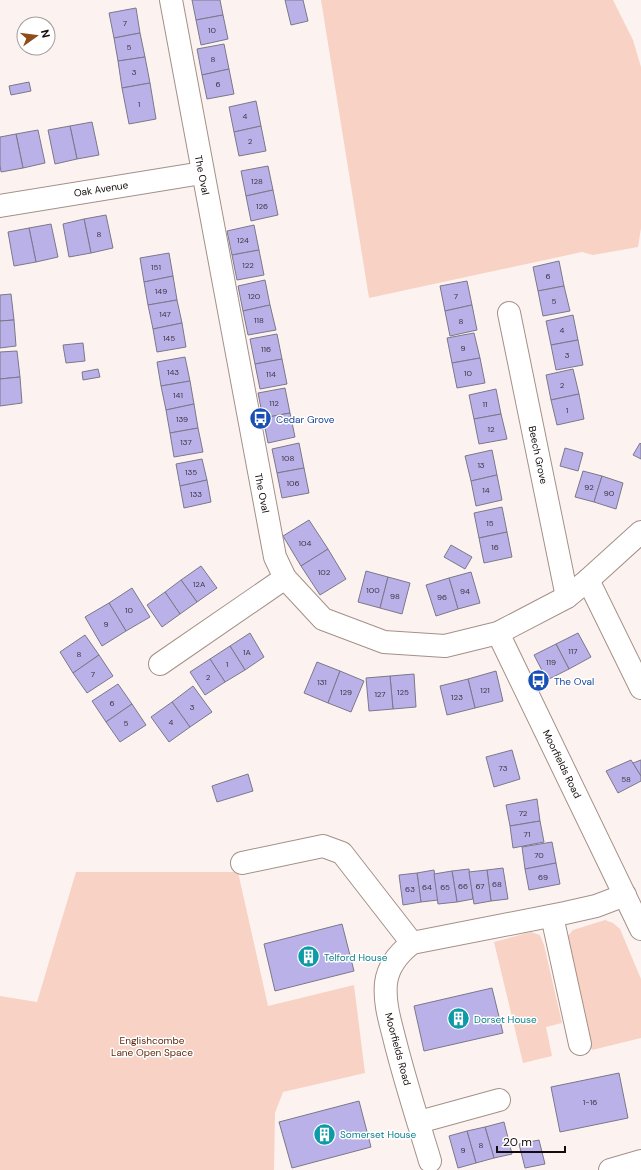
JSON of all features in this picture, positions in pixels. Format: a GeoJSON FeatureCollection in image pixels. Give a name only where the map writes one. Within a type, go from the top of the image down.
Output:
{"type":"FeatureCollection","features":[{"type":"Feature","properties":{"kind":"street","name":"The Oval"},"geometry":{"type":"LineString","coordinates":[[170,0],[275,557],[285,578],[323,619],[384,642],[445,646],[498,633],[567,597],[641,532]]}},
{"type":"Feature","properties":{"kind":"street","name":"Oak Avenue"},"geometry":{"type":"LineString","coordinates":[[0,206],[202,173]]}},
{"type":"Feature","properties":{"kind":"street","name":"Beech Grove"},"geometry":{"type":"LineString","coordinates":[[509,313],[567,597]]}},
{"type":"Feature","properties":{"kind":"street"},"geometry":{"type":"LineString","coordinates":[[160,664],[285,578]]}},
{"type":"Feature","properties":{"kind":"street"},"geometry":{"type":"LineString","coordinates":[[588,580],[641,688]]}},
{"type":"Feature","properties":{"kind":"street","name":"Moorfields Road"},"geometry":{"type":"LineString","coordinates":[[498,633],[641,929]]}},
{"type":"Feature","properties":{"kind":"street"},"geometry":{"type":"LineString","coordinates":[[242,863],[323,846],[342,853],[412,943],[552,916],[596,906],[625,895]]}},
{"type":"Feature","properties":{"kind":"street"},"geometry":{"type":"LineString","coordinates":[[552,916],[580,1044]]}},
{"type":"Feature","properties":{"kind":"street","name":"Moorfields Road"},"geometry":{"type":"LineString","coordinates":[[412,943],[401,952],[392,966],[386,982],[385,1002],[398,1055],[430,1161]]}},
{"type":"Feature","properties":{"kind":"street"},"geometry":{"type":"LineString","coordinates":[[418,1122],[499,1100]]}},
{"type":"Feature","properties":{"kind":"street"},"geometry":{"type":"LineString","coordinates":[[610,1170],[641,1161]]}},
{"type":"Feature","properties":{"kind":"green space"},"geometry":{"type":"Polygon","coordinates":[[[321,0],[613,0],[633,40],[641,67],[641,228],[638,247],[593,255],[582,252],[369,298],[321,0]]]}},
{"type":"Feature","properties":{"kind":"green space","name":"Englishcombe Lane Open Space"},"geometry":{"type":"Polygon","coordinates":[[[76,872],[238,872],[268,1006],[354,985],[365,1073],[283,1092],[275,1113],[274,1170],[0,1170],[0,996],[37,1002],[76,872]]]}},
{"type":"Feature","properties":{"kind":"green space"},"geometry":{"type":"Polygon","coordinates":[[[605,920],[613,923],[620,929],[641,979],[641,1038],[592,1050],[567,937],[573,930],[605,920]]]}},
{"type":"Feature","properties":{"kind":"green space"},"geometry":{"type":"Polygon","coordinates":[[[531,932],[540,935],[544,945],[562,1023],[546,1027],[552,1056],[523,1063],[494,942],[531,932]]]}},
{"type":"Feature","properties":{"kind":"building"},"geometry":{"type":"Polygon","coordinates":[[[192,0],[220,0],[223,15],[196,20],[192,0]]]}},
{"type":"Feature","properties":{"kind":"building"},"geometry":{"type":"Polygon","coordinates":[[[285,0],[303,0],[308,21],[291,25],[285,0]]]}},
{"type":"Feature","properties":{"kind":"building"},"geometry":{"type":"Polygon","coordinates":[[[136,8],[140,33],[114,38],[109,13],[136,8]]]}},
{"type":"Feature","properties":{"kind":"building"},"geometry":{"type":"Polygon","coordinates":[[[223,15],[228,39],[201,45],[196,20],[223,15]]]}},
{"type":"Feature","properties":{"kind":"building"},"geometry":{"type":"Polygon","coordinates":[[[140,33],[145,57],[118,61],[114,38],[140,33]]]}},
{"type":"Feature","properties":{"kind":"building"},"geometry":{"type":"Polygon","coordinates":[[[224,44],[229,69],[202,75],[197,49],[224,44]]]}},
{"type":"Feature","properties":{"kind":"building"},"geometry":{"type":"Polygon","coordinates":[[[145,57],[150,83],[122,88],[118,61],[145,57]]]}},
{"type":"Feature","properties":{"kind":"building"},"geometry":{"type":"Polygon","coordinates":[[[229,69],[234,94],[207,99],[202,75],[229,69]]]}},
{"type":"Feature","properties":{"kind":"building"},"geometry":{"type":"Polygon","coordinates":[[[29,82],[31,91],[11,95],[9,86],[29,82]]]}},
{"type":"Feature","properties":{"kind":"building"},"geometry":{"type":"Polygon","coordinates":[[[150,83],[156,119],[129,124],[122,88],[150,83]]]}},
{"type":"Feature","properties":{"kind":"building"},"geometry":{"type":"Polygon","coordinates":[[[256,101],[261,126],[234,132],[229,107],[256,101]]]}},
{"type":"Feature","properties":{"kind":"building"},"geometry":{"type":"Polygon","coordinates":[[[92,122],[99,155],[77,159],[70,126],[92,122]]]}},
{"type":"Feature","properties":{"kind":"building"},"geometry":{"type":"Polygon","coordinates":[[[70,126],[77,159],[55,164],[48,130],[70,126]]]}},
{"type":"Feature","properties":{"kind":"building"},"geometry":{"type":"Polygon","coordinates":[[[261,126],[266,151],[239,156],[234,132],[261,126]]]}},
{"type":"Feature","properties":{"kind":"building"},"geometry":{"type":"Polygon","coordinates":[[[38,130],[45,163],[23,168],[16,134],[38,130]]]}},
{"type":"Feature","properties":{"kind":"building"},"geometry":{"type":"Polygon","coordinates":[[[16,134],[23,168],[1,172],[0,137],[16,134]]]}},
{"type":"Feature","properties":{"kind":"building"},"geometry":{"type":"Polygon","coordinates":[[[268,166],[273,190],[246,196],[241,171],[268,166]]]}},
{"type":"Feature","properties":{"kind":"building"},"geometry":{"type":"Polygon","coordinates":[[[273,190],[278,215],[251,221],[246,196],[273,190]]]}},
{"type":"Feature","properties":{"kind":"building"},"geometry":{"type":"Polygon","coordinates":[[[106,215],[113,248],[91,253],[84,219],[106,215]]]}},
{"type":"Feature","properties":{"kind":"building"},"geometry":{"type":"Polygon","coordinates":[[[84,219],[91,253],[69,257],[63,224],[84,219]]]}},
{"type":"Feature","properties":{"kind":"building"},"geometry":{"type":"Polygon","coordinates":[[[51,224],[58,257],[36,262],[29,228],[51,224]]]}},
{"type":"Feature","properties":{"kind":"building"},"geometry":{"type":"Polygon","coordinates":[[[254,225],[259,250],[232,255],[227,231],[254,225]]]}},
{"type":"Feature","properties":{"kind":"building"},"geometry":{"type":"Polygon","coordinates":[[[29,228],[36,262],[14,266],[8,232],[29,228]]]}},
{"type":"Feature","properties":{"kind":"building"},"geometry":{"type":"Polygon","coordinates":[[[259,250],[264,275],[237,280],[232,255],[259,250]]]}},
{"type":"Feature","properties":{"kind":"building"},"geometry":{"type":"Polygon","coordinates":[[[169,253],[173,276],[144,282],[140,258],[169,253]]]}},
{"type":"Feature","properties":{"kind":"building"},"geometry":{"type":"Polygon","coordinates":[[[559,261],[564,286],[538,291],[533,267],[559,261]]]}},
{"type":"Feature","properties":{"kind":"building"},"geometry":{"type":"Polygon","coordinates":[[[173,276],[177,300],[148,305],[144,282],[173,276]]]}},
{"type":"Feature","properties":{"kind":"building"},"geometry":{"type":"Polygon","coordinates":[[[265,280],[270,305],[243,311],[238,286],[265,280]]]}},
{"type":"Feature","properties":{"kind":"building"},"geometry":{"type":"Polygon","coordinates":[[[467,281],[472,305],[445,311],[440,286],[467,281]]]}},
{"type":"Feature","properties":{"kind":"building"},"geometry":{"type":"Polygon","coordinates":[[[564,286],[570,311],[543,316],[538,291],[564,286]]]}},
{"type":"Feature","properties":{"kind":"building"},"geometry":{"type":"Polygon","coordinates":[[[11,294],[14,320],[0,321],[0,295],[11,294]]]}},
{"type":"Feature","properties":{"kind":"building"},"geometry":{"type":"Polygon","coordinates":[[[177,300],[182,323],[153,329],[148,305],[177,300]]]}},
{"type":"Feature","properties":{"kind":"building"},"geometry":{"type":"Polygon","coordinates":[[[270,305],[276,330],[248,335],[243,311],[270,305]]]}},
{"type":"Feature","properties":{"kind":"building"},"geometry":{"type":"Polygon","coordinates":[[[472,305],[477,330],[450,336],[445,311],[472,305]]]}},
{"type":"Feature","properties":{"kind":"building"},"geometry":{"type":"Polygon","coordinates":[[[573,315],[578,340],[551,345],[546,321],[573,315]]]}},
{"type":"Feature","properties":{"kind":"building"},"geometry":{"type":"Polygon","coordinates":[[[14,320],[16,346],[0,348],[0,321],[14,320]]]}},
{"type":"Feature","properties":{"kind":"building"},"geometry":{"type":"Polygon","coordinates":[[[182,323],[186,347],[157,352],[153,329],[182,323]]]}},
{"type":"Feature","properties":{"kind":"building"},"geometry":{"type":"Polygon","coordinates":[[[474,333],[480,358],[452,363],[447,338],[474,333]]]}},
{"type":"Feature","properties":{"kind":"building"},"geometry":{"type":"Polygon","coordinates":[[[277,334],[282,359],[255,364],[250,339],[277,334]]]}},
{"type":"Feature","properties":{"kind":"building"},"geometry":{"type":"Polygon","coordinates":[[[578,340],[583,365],[556,370],[551,345],[578,340]]]}},
{"type":"Feature","properties":{"kind":"building"},"geometry":{"type":"Polygon","coordinates":[[[83,343],[85,361],[66,363],[63,345],[83,343]]]}},
{"type":"Feature","properties":{"kind":"building"},"geometry":{"type":"Polygon","coordinates":[[[17,351],[20,377],[0,379],[0,352],[17,351]]]}},
{"type":"Feature","properties":{"kind":"building"},"geometry":{"type":"Polygon","coordinates":[[[185,357],[190,381],[161,386],[157,362],[185,357]]]}},
{"type":"Feature","properties":{"kind":"building"},"geometry":{"type":"Polygon","coordinates":[[[480,358],[485,383],[457,388],[452,363],[480,358]]]}},
{"type":"Feature","properties":{"kind":"building"},"geometry":{"type":"Polygon","coordinates":[[[282,359],[287,384],[260,389],[255,364],[282,359]]]}},
{"type":"Feature","properties":{"kind":"building"},"geometry":{"type":"Polygon","coordinates":[[[98,369],[100,377],[83,380],[82,372],[98,369]]]}},
{"type":"Feature","properties":{"kind":"building"},"geometry":{"type":"Polygon","coordinates":[[[573,369],[579,394],[551,400],[546,375],[573,369]]]}},
{"type":"Feature","properties":{"kind":"building"},"geometry":{"type":"Polygon","coordinates":[[[20,377],[22,403],[0,406],[0,379],[20,377]]]}},
{"type":"Feature","properties":{"kind":"building"},"geometry":{"type":"Polygon","coordinates":[[[190,381],[194,404],[166,410],[161,386],[190,381]]]}},
{"type":"Feature","properties":{"kind":"building"},"geometry":{"type":"Polygon","coordinates":[[[285,388],[290,413],[263,418],[258,393],[285,388]]]}},
{"type":"Feature","properties":{"kind":"building"},"geometry":{"type":"Polygon","coordinates":[[[496,389],[501,414],[474,419],[469,395],[496,389]]]}},
{"type":"Feature","properties":{"kind":"building"},"geometry":{"type":"Polygon","coordinates":[[[579,394],[584,419],[557,425],[551,400],[579,394]]]}},
{"type":"Feature","properties":{"kind":"building"},"geometry":{"type":"Polygon","coordinates":[[[194,404],[198,428],[170,433],[166,410],[194,404]]]}},
{"type":"Feature","properties":{"kind":"building"},"geometry":{"type":"Polygon","coordinates":[[[290,413],[295,437],[268,443],[263,418],[290,413]]]}},
{"type":"Feature","properties":{"kind":"building"},"geometry":{"type":"Polygon","coordinates":[[[501,414],[507,439],[479,444],[474,419],[501,414]]]}},
{"type":"Feature","properties":{"kind":"building"},"geometry":{"type":"Polygon","coordinates":[[[198,428],[203,452],[174,457],[170,433],[198,428]]]}},
{"type":"Feature","properties":{"kind":"building"},"geometry":{"type":"Polygon","coordinates":[[[299,443],[304,468],[277,473],[272,449],[299,443]]]}},
{"type":"Feature","properties":{"kind":"building"},"geometry":{"type":"Polygon","coordinates":[[[640,443],[641,444],[641,459],[633,455],[640,443]]]}},
{"type":"Feature","properties":{"kind":"building"},"geometry":{"type":"Polygon","coordinates":[[[565,448],[583,453],[578,471],[560,466],[565,448]]]}},
{"type":"Feature","properties":{"kind":"building"},"geometry":{"type":"Polygon","coordinates":[[[492,450],[497,475],[471,481],[465,456],[492,450]]]}},
{"type":"Feature","properties":{"kind":"building"},"geometry":{"type":"Polygon","coordinates":[[[202,459],[207,480],[180,486],[176,464],[202,459]]]}},
{"type":"Feature","properties":{"kind":"building"},"geometry":{"type":"Polygon","coordinates":[[[304,468],[309,493],[282,498],[277,473],[304,468]]]}},
{"type":"Feature","properties":{"kind":"building"},"geometry":{"type":"Polygon","coordinates":[[[583,471],[602,476],[594,502],[575,497],[583,471]]]}},
{"type":"Feature","properties":{"kind":"building"},"geometry":{"type":"Polygon","coordinates":[[[497,475],[502,500],[476,506],[471,481],[497,475]]]}},
{"type":"Feature","properties":{"kind":"building"},"geometry":{"type":"Polygon","coordinates":[[[602,476],[623,483],[616,509],[594,502],[602,476]]]}},
{"type":"Feature","properties":{"kind":"building"},"geometry":{"type":"Polygon","coordinates":[[[207,480],[211,502],[184,508],[180,486],[207,480]]]}},
{"type":"Feature","properties":{"kind":"building"},"geometry":{"type":"Polygon","coordinates":[[[502,507],[507,532],[479,538],[474,513],[502,507]]]}},
{"type":"Feature","properties":{"kind":"building"},"geometry":{"type":"Polygon","coordinates":[[[309,520],[328,549],[301,566],[283,536],[309,520]]]}},
{"type":"Feature","properties":{"kind":"building"},"geometry":{"type":"Polygon","coordinates":[[[507,532],[512,557],[484,563],[479,538],[507,532]]]}},
{"type":"Feature","properties":{"kind":"building"},"geometry":{"type":"Polygon","coordinates":[[[451,545],[472,557],[465,569],[444,557],[451,545]]]}},
{"type":"Feature","properties":{"kind":"building"},"geometry":{"type":"Polygon","coordinates":[[[328,549],[346,579],[320,595],[301,566],[328,549]]]}},
{"type":"Feature","properties":{"kind":"building"},"geometry":{"type":"Polygon","coordinates":[[[201,566],[217,588],[197,602],[181,580],[201,566]]]}},
{"type":"Feature","properties":{"kind":"building"},"geometry":{"type":"Polygon","coordinates":[[[366,571],[388,577],[380,608],[358,602],[366,571]]]}},
{"type":"Feature","properties":{"kind":"building"},"geometry":{"type":"Polygon","coordinates":[[[471,572],[480,603],[458,609],[449,578],[471,572]]]}},
{"type":"Feature","properties":{"kind":"building"},"geometry":{"type":"Polygon","coordinates":[[[388,577],[410,583],[402,614],[380,608],[388,577]]]}},
{"type":"Feature","properties":{"kind":"building"},"geometry":{"type":"Polygon","coordinates":[[[449,578],[458,609],[436,616],[426,585],[449,578]]]}},
{"type":"Feature","properties":{"kind":"building"},"geometry":{"type":"Polygon","coordinates":[[[181,580],[197,602],[180,614],[165,592],[181,580]]]}},
{"type":"Feature","properties":{"kind":"building"},"geometry":{"type":"Polygon","coordinates":[[[132,588],[150,617],[126,631],[109,603],[132,588]]]}},
{"type":"Feature","properties":{"kind":"building"},"geometry":{"type":"Polygon","coordinates":[[[165,592],[180,614],[162,627],[147,605],[165,592]]]}},
{"type":"Feature","properties":{"kind":"building"},"geometry":{"type":"Polygon","coordinates":[[[109,603],[126,631],[102,646],[85,617],[109,603]]]}},
{"type":"Feature","properties":{"kind":"building"},"geometry":{"type":"Polygon","coordinates":[[[250,633],[264,657],[245,670],[230,646],[250,633]]]}},
{"type":"Feature","properties":{"kind":"building"},"geometry":{"type":"Polygon","coordinates":[[[578,633],[591,657],[569,669],[556,644],[578,633]]]}},
{"type":"Feature","properties":{"kind":"building"},"geometry":{"type":"Polygon","coordinates":[[[85,635],[99,655],[73,673],[60,652],[85,635]]]}},
{"type":"Feature","properties":{"kind":"building"},"geometry":{"type":"Polygon","coordinates":[[[556,644],[569,669],[547,680],[534,655],[556,644]]]}},
{"type":"Feature","properties":{"kind":"building"},"geometry":{"type":"Polygon","coordinates":[[[230,646],[245,670],[225,682],[210,659],[230,646]]]}},
{"type":"Feature","properties":{"kind":"building"},"geometry":{"type":"Polygon","coordinates":[[[99,655],[113,676],[87,693],[73,673],[99,655]]]}},
{"type":"Feature","properties":{"kind":"building"},"geometry":{"type":"Polygon","coordinates":[[[210,659],[225,682],[205,695],[190,672],[210,659]]]}},
{"type":"Feature","properties":{"kind":"building"},"geometry":{"type":"Polygon","coordinates":[[[317,662],[340,671],[328,703],[304,693],[317,662]]]}},
{"type":"Feature","properties":{"kind":"building"},"geometry":{"type":"Polygon","coordinates":[[[340,671],[364,681],[351,712],[328,703],[340,671]]]}},
{"type":"Feature","properties":{"kind":"building"},"geometry":{"type":"Polygon","coordinates":[[[496,671],[503,701],[475,708],[468,679],[496,671]]]}},
{"type":"Feature","properties":{"kind":"building"},"geometry":{"type":"Polygon","coordinates":[[[414,674],[416,707],[393,709],[390,676],[414,674]]]}},
{"type":"Feature","properties":{"kind":"building"},"geometry":{"type":"Polygon","coordinates":[[[390,676],[393,709],[369,711],[366,678],[390,676]]]}},
{"type":"Feature","properties":{"kind":"building"},"geometry":{"type":"Polygon","coordinates":[[[468,679],[475,708],[447,715],[440,686],[468,679]]]}},
{"type":"Feature","properties":{"kind":"building"},"geometry":{"type":"Polygon","coordinates":[[[118,684],[132,704],[106,722],[92,701],[118,684]]]}},
{"type":"Feature","properties":{"kind":"building"},"geometry":{"type":"Polygon","coordinates":[[[193,686],[212,712],[190,727],[172,702],[193,686]]]}},
{"type":"Feature","properties":{"kind":"building"},"geometry":{"type":"Polygon","coordinates":[[[172,702],[190,727],[169,742],[151,717],[172,702]]]}},
{"type":"Feature","properties":{"kind":"building"},"geometry":{"type":"Polygon","coordinates":[[[132,704],[146,725],[120,742],[106,722],[132,704]]]}},
{"type":"Feature","properties":{"kind":"building"},"geometry":{"type":"Polygon","coordinates":[[[512,750],[520,779],[494,787],[486,757],[512,750]]]}},
{"type":"Feature","properties":{"kind":"building"},"geometry":{"type":"Polygon","coordinates":[[[631,760],[641,776],[641,781],[618,793],[606,771],[631,760]]]}},
{"type":"Feature","properties":{"kind":"building"},"geometry":{"type":"Polygon","coordinates":[[[641,760],[641,776],[633,763],[641,760]]]}},
{"type":"Feature","properties":{"kind":"building"},"geometry":{"type":"Polygon","coordinates":[[[248,774],[253,791],[217,802],[212,786],[248,774]]]}},
{"type":"Feature","properties":{"kind":"building"},"geometry":{"type":"Polygon","coordinates":[[[537,799],[540,821],[510,826],[506,805],[537,799]]]}},
{"type":"Feature","properties":{"kind":"building"},"geometry":{"type":"Polygon","coordinates":[[[540,821],[544,842],[513,848],[510,826],[540,821]]]}},
{"type":"Feature","properties":{"kind":"building"},"geometry":{"type":"Polygon","coordinates":[[[552,842],[556,863],[525,869],[522,847],[552,842]]]}},
{"type":"Feature","properties":{"kind":"building"},"geometry":{"type":"Polygon","coordinates":[[[556,863],[560,884],[529,890],[525,869],[556,863]]]}},
{"type":"Feature","properties":{"kind":"building"},"geometry":{"type":"Polygon","coordinates":[[[503,868],[508,899],[491,901],[487,870],[503,868]]]}},
{"type":"Feature","properties":{"kind":"building"},"geometry":{"type":"Polygon","coordinates":[[[469,869],[473,899],[457,902],[452,871],[469,869]]]}},
{"type":"Feature","properties":{"kind":"building"},"geometry":{"type":"Polygon","coordinates":[[[434,870],[438,900],[421,902],[417,873],[434,870]]]}},
{"type":"Feature","properties":{"kind":"building"},"geometry":{"type":"Polygon","coordinates":[[[487,870],[491,901],[474,904],[469,872],[487,870]]]}},
{"type":"Feature","properties":{"kind":"building"},"geometry":{"type":"Polygon","coordinates":[[[452,871],[457,902],[438,904],[434,874],[452,871]]]}},
{"type":"Feature","properties":{"kind":"building"},"geometry":{"type":"Polygon","coordinates":[[[417,873],[421,902],[403,905],[399,875],[417,873]]]}},
{"type":"Feature","properties":{"kind":"building","name":"Telford House"},"geometry":{"type":"Polygon","coordinates":[[[342,924],[354,971],[275,991],[264,944],[342,924]]]}},
{"type":"Feature","properties":{"kind":"building","name":"Dorset House"},"geometry":{"type":"Polygon","coordinates":[[[492,988],[503,1033],[424,1051],[414,1006],[492,988]]]}},
{"type":"Feature","properties":{"kind":"building"},"geometry":{"type":"Polygon","coordinates":[[[619,1073],[628,1118],[560,1132],[551,1087],[619,1073]]]}},
{"type":"Feature","properties":{"kind":"building","name":"Somerset House"},"geometry":{"type":"Polygon","coordinates":[[[359,1101],[371,1147],[292,1168],[279,1122],[359,1101]]]}},
{"type":"Feature","properties":{"kind":"building"},"geometry":{"type":"Polygon","coordinates":[[[504,1122],[512,1154],[494,1158],[485,1127],[504,1122]]]}},
{"type":"Feature","properties":{"kind":"building"},"geometry":{"type":"Polygon","coordinates":[[[485,1127],[494,1158],[476,1163],[467,1131],[485,1127]]]}},
{"type":"Feature","properties":{"kind":"building"},"geometry":{"type":"Polygon","coordinates":[[[467,1131],[476,1163],[458,1168],[449,1136],[467,1131]]]}},
{"type":"Feature","properties":{"kind":"building"},"geometry":{"type":"Polygon","coordinates":[[[539,1140],[545,1164],[525,1168],[519,1144],[539,1140]]]}},
{"type":"Feature","properties":{"kind":"place","name":"Cedar Grove"},"geometry":{"type":"Point","coordinates":[260,419]}},
{"type":"Feature","properties":{"kind":"place","name":"The Oval"},"geometry":{"type":"Point","coordinates":[539,681]}},
{"type":"Feature","properties":{"kind":"place","name":"Telford House"},"geometry":{"type":"Point","coordinates":[309,957]}},
{"type":"Feature","properties":{"kind":"place","name":"Dorset House"},"geometry":{"type":"Point","coordinates":[458,1019]}},
{"type":"Feature","properties":{"kind":"place","name":"Somerset House"},"geometry":{"type":"Point","coordinates":[325,1134]}}]}
